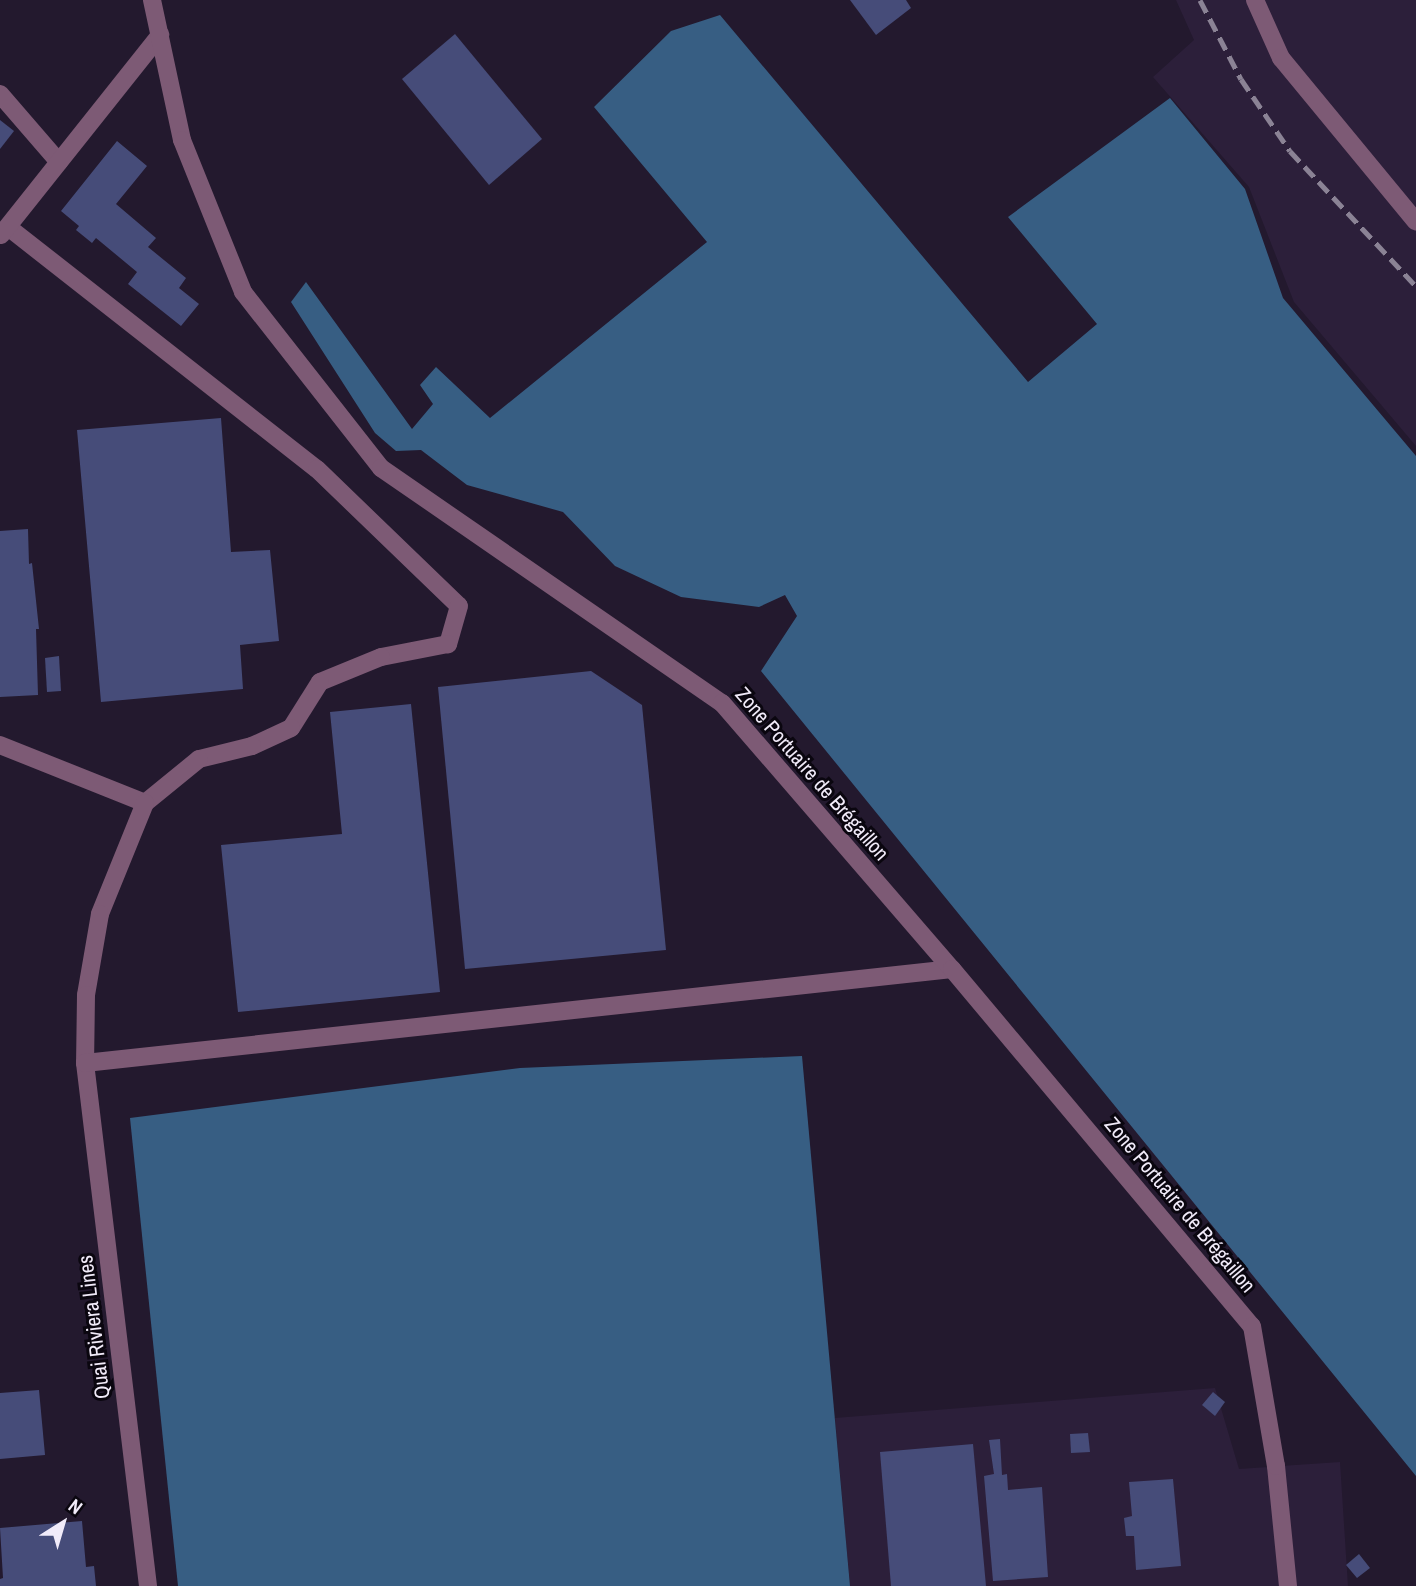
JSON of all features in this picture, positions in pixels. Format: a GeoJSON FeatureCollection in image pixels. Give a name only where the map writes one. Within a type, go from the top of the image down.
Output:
{"type":"FeatureCollection","features":[{"type":"Feature","properties":{"kind":"street","name":"Zone Portuaire de Brégaillon"},"geometry":{"type":"LineString","coordinates":[[152,0],[182,141],[243,292],[381,468],[722,703],[952,970],[1252,1326],[1276,1466],[1288,1586]]}},
{"type":"Feature","properties":{"kind":"street"},"geometry":{"type":"LineString","coordinates":[[1255,0],[1281,58],[1416,222]]}},
{"type":"Feature","properties":{"kind":"street"},"geometry":{"type":"LineString","coordinates":[[0,745],[145,803],[200,759],[252,746],[291,728],[320,682],[381,657],[448,644],[459,606],[317,469],[4,232],[160,34]]}},
{"type":"Feature","properties":{"kind":"street"},"geometry":{"type":"LineString","coordinates":[[0,94],[59,162]]}},
{"type":"Feature","properties":{"kind":"street","name":"Quai Riviera Lines"},"geometry":{"type":"LineString","coordinates":[[145,803],[100,914],[86,995],[85,1063],[148,1586]]}},
{"type":"Feature","properties":{"kind":"street"},"geometry":{"type":"LineString","coordinates":[[85,1063],[952,970]]}},
{"type":"Feature","properties":{"kind":"shaded area"},"geometry":{"type":"Polygon","coordinates":[[[1176,0],[1416,0],[1416,446],[1294,302],[1249,187],[1153,77],[1194,40],[1176,0]]]}},
{"type":"Feature","properties":{"kind":"shaded area"},"geometry":{"type":"Polygon","coordinates":[[[1215,1388],[1239,1469],[1340,1462],[1348,1586],[850,1586],[835,1418],[1215,1388]]]}},
{"type":"Feature","properties":{"kind":"water"},"geometry":{"type":"Polygon","coordinates":[[[720,15],[1028,382],[1097,324],[1008,217],[1170,98],[1245,189],[1283,298],[1416,456],[1416,1476],[761,671],[797,616],[785,595],[759,607],[681,597],[615,566],[563,512],[467,485],[421,450],[396,451],[375,433],[291,302],[306,282],[412,429],[433,404],[420,385],[436,367],[490,418],[707,242],[594,107],[671,31],[720,15]]]}},
{"type":"Feature","properties":{"kind":"water"},"geometry":{"type":"Polygon","coordinates":[[[802,1056],[850,1586],[178,1586],[130,1118],[520,1068],[802,1056]]]}},
{"type":"Feature","properties":{"kind":"building"},"geometry":{"type":"Polygon","coordinates":[[[850,0],[906,0],[911,8],[876,35],[850,0]]]}},
{"type":"Feature","properties":{"kind":"building"},"geometry":{"type":"Polygon","coordinates":[[[455,34],[542,139],[489,185],[402,79],[455,34]]]}},
{"type":"Feature","properties":{"kind":"building"},"geometry":{"type":"Polygon","coordinates":[[[0,120],[14,131],[0,149],[0,120]]]}},
{"type":"Feature","properties":{"kind":"building"},"geometry":{"type":"Polygon","coordinates":[[[117,141],[147,166],[116,204],[156,238],[148,247],[186,278],[179,288],[199,304],[181,326],[128,284],[137,272],[96,238],[92,243],[76,230],[79,226],[61,211],[117,141]]]}},
{"type":"Feature","properties":{"kind":"building"},"geometry":{"type":"Polygon","coordinates":[[[221,418],[231,552],[270,550],[279,641],[240,645],[243,689],[101,702],[77,430],[221,418]]]}},
{"type":"Feature","properties":{"kind":"building"},"geometry":{"type":"Polygon","coordinates":[[[28,529],[29,564],[32,563],[39,629],[36,629],[38,695],[0,697],[0,531],[28,529]]]}},
{"type":"Feature","properties":{"kind":"building"},"geometry":{"type":"Polygon","coordinates":[[[59,656],[61,691],[47,692],[45,658],[59,656]]]}},
{"type":"Feature","properties":{"kind":"building"},"geometry":{"type":"Polygon","coordinates":[[[591,671],[642,705],[666,950],[465,969],[438,687],[591,671]]]}},
{"type":"Feature","properties":{"kind":"building"},"geometry":{"type":"Polygon","coordinates":[[[411,704],[440,992],[238,1012],[221,845],[342,834],[330,712],[411,704]]]}},
{"type":"Feature","properties":{"kind":"building"},"geometry":{"type":"Polygon","coordinates":[[[39,1390],[45,1455],[0,1459],[0,1393],[39,1390]]]}},
{"type":"Feature","properties":{"kind":"building"},"geometry":{"type":"Polygon","coordinates":[[[1213,1392],[1225,1402],[1215,1416],[1202,1405],[1213,1392]]]}},
{"type":"Feature","properties":{"kind":"building"},"geometry":{"type":"Polygon","coordinates":[[[1088,1433],[1090,1452],[1071,1453],[1070,1434],[1088,1433]]]}},
{"type":"Feature","properties":{"kind":"building"},"geometry":{"type":"Polygon","coordinates":[[[1000,1439],[1002,1475],[1007,1474],[1008,1490],[1042,1487],[1048,1577],[993,1581],[984,1476],[994,1474],[989,1440],[1000,1439]]]}},
{"type":"Feature","properties":{"kind":"building"},"geometry":{"type":"Polygon","coordinates":[[[973,1444],[986,1586],[891,1586],[880,1452],[973,1444]]]}},
{"type":"Feature","properties":{"kind":"building"},"geometry":{"type":"Polygon","coordinates":[[[1173,1479],[1181,1566],[1136,1570],[1134,1536],[1126,1536],[1124,1518],[1132,1516],[1129,1482],[1173,1479]]]}},
{"type":"Feature","properties":{"kind":"building"},"geometry":{"type":"Polygon","coordinates":[[[82,1521],[86,1567],[94,1566],[96,1586],[0,1586],[0,1579],[3,1578],[0,1528],[82,1521]]]}},
{"type":"Feature","properties":{"kind":"building"},"geometry":{"type":"Polygon","coordinates":[[[1359,1554],[1370,1568],[1357,1578],[1346,1565],[1359,1554]]]}},
{"type":"Feature","properties":{"kind":"railway"},"geometry":{"type":"LineString","coordinates":[[1200,0],[1241,79],[1290,151],[1416,286]]}}]}
